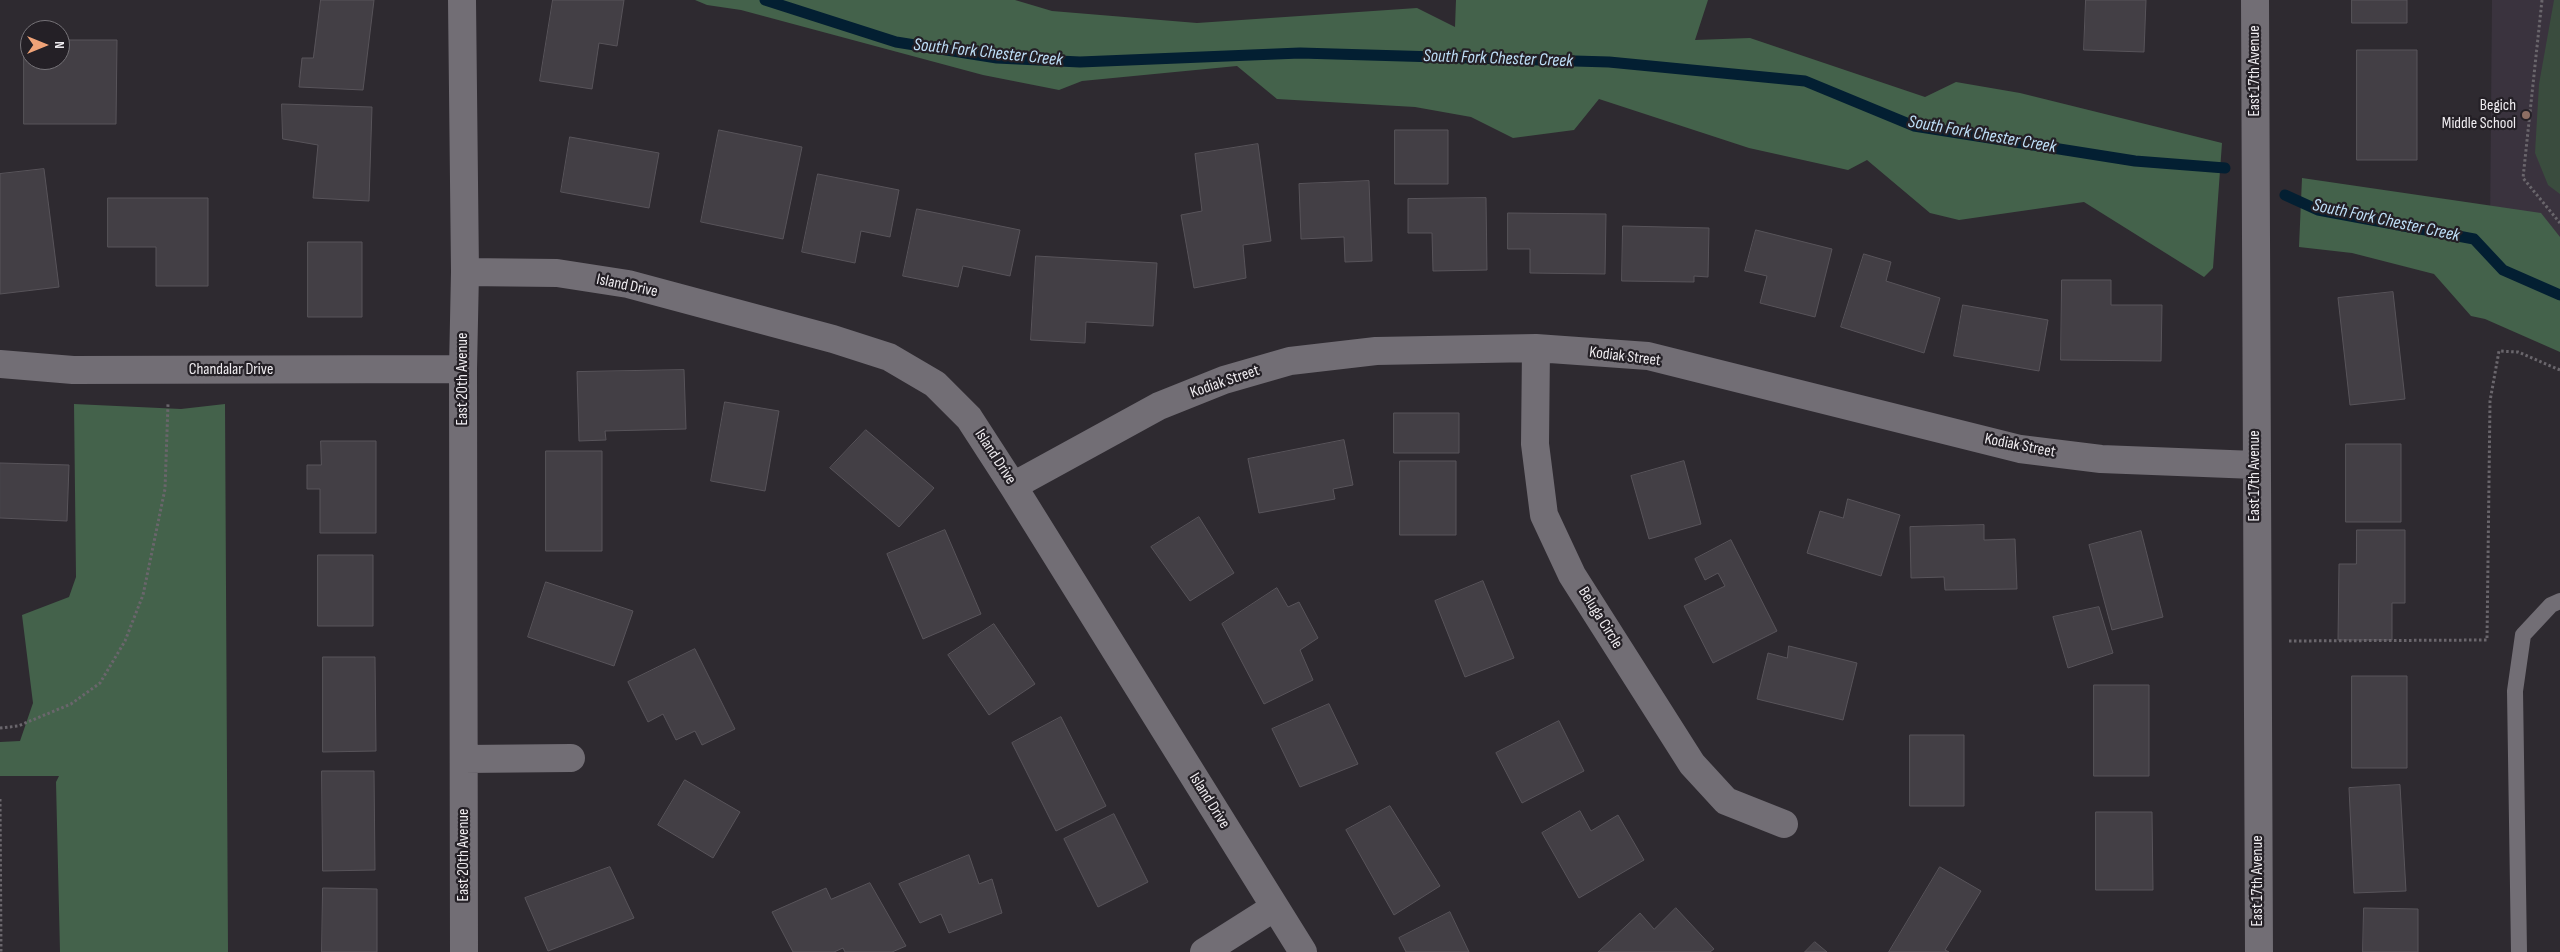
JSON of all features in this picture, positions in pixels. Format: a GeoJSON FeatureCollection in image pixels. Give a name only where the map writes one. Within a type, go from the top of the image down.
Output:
{"type":"FeatureCollection","features":[{"type":"Feature","properties":{"kind":"street","name":"East 20th Avenue"},"geometry":{"type":"LineString","coordinates":[[462,0],[465,272],[462,369],[464,952]]}},
{"type":"Feature","properties":{"kind":"street","name":"East 17th Avenue"},"geometry":{"type":"LineString","coordinates":[[2255,0],[2255,464],[2259,952]]}},
{"type":"Feature","properties":{"kind":"street","name":"Island Drive"},"geometry":{"type":"LineString","coordinates":[[465,272],[557,273],[628,284],[833,339],[889,357],[935,384],[969,418],[1014,486],[1303,952]]}},
{"type":"Feature","properties":{"kind":"street","name":"Kodiak Street"},"geometry":{"type":"LineString","coordinates":[[1014,486],[1159,406],[1224,380],[1290,361],[1376,351],[1536,348],[1648,356],[2020,449],[2101,459],[2255,464]]}},
{"type":"Feature","properties":{"kind":"street","name":"Beluga Circle"},"geometry":{"type":"LineString","coordinates":[[1536,348],[1535,444],[1544,515],[1572,575],[1692,764],[1726,801],[1784,824]]}},
{"type":"Feature","properties":{"kind":"street","name":"Chandalar Drive"},"geometry":{"type":"LineString","coordinates":[[0,364],[73,370],[462,369]]}},
{"type":"Feature","properties":{"kind":"street"},"geometry":{"type":"LineString","coordinates":[[464,759],[571,758]]}},
{"type":"Feature","properties":{"kind":"street"},"geometry":{"type":"LineString","coordinates":[[1204,952],[1275,907]]}},
{"type":"Feature","properties":{"kind":"lane"},"geometry":{"type":"LineString","coordinates":[[2519,952],[2515,691],[2523,635],[2551,605],[2560,601]]}},
{"type":"Feature","properties":{"kind":"path"},"geometry":{"type":"LineString","coordinates":[[2542,0],[2523,178],[2560,224]]}},
{"type":"Feature","properties":{"kind":"path"},"geometry":{"type":"LineString","coordinates":[[2256,641],[2487,640],[2490,401],[2499,351],[2518,352],[2560,370]]}},
{"type":"Feature","properties":{"kind":"path"},"geometry":{"type":"LineString","coordinates":[[0,728],[18,726],[71,704],[100,683],[125,641],[143,595],[165,489],[169,370]]}},
{"type":"Feature","properties":{"kind":"path"},"geometry":{"type":"LineString","coordinates":[[0,799],[1,952]]}},
{"type":"Feature","properties":{"kind":"shaded area","name":"Begich Middle School"},"geometry":{"type":"Polygon","coordinates":[[[2492,0],[2560,0],[2560,258],[2490,230],[2492,0]]]}},
{"type":"Feature","properties":{"kind":"green space"},"geometry":{"type":"Polygon","coordinates":[[[695,0],[1015,0],[1052,11],[1197,23],[1417,8],[1455,27],[1456,0],[1708,0],[1695,40],[1750,38],[1925,97],[1956,82],[2020,93],[2222,143],[2213,268],[2204,277],[2084,202],[1959,220],[1930,213],[1867,160],[1848,170],[1749,148],[1599,99],[1574,130],[1513,138],[1471,117],[1415,107],[1277,99],[1237,66],[1082,81],[1059,90],[983,75],[741,10],[707,5],[695,0]]]}},
{"type":"Feature","properties":{"kind":"green space"},"geometry":{"type":"Polygon","coordinates":[[[2554,0],[2560,0],[2560,194],[2548,185],[2535,153],[2539,84],[2554,0]]]}},
{"type":"Feature","properties":{"kind":"green space"},"geometry":{"type":"Polygon","coordinates":[[[2302,178],[2541,213],[2560,237],[2560,352],[2485,319],[2471,316],[2434,274],[2352,253],[2299,247],[2302,178]]]}},
{"type":"Feature","properties":{"kind":"green space"},"geometry":{"type":"Polygon","coordinates":[[[74,404],[181,409],[225,404],[228,952],[60,952],[56,782],[59,776],[0,776],[0,742],[20,741],[33,703],[22,615],[69,597],[76,577],[74,404]]]}},
{"type":"Feature","properties":{"kind":"building"},"geometry":{"type":"Polygon","coordinates":[[[321,0],[374,0],[363,90],[299,87],[302,58],[313,58],[321,0]]]}},
{"type":"Feature","properties":{"kind":"building"},"geometry":{"type":"Polygon","coordinates":[[[553,0],[624,0],[617,46],[599,43],[592,89],[540,81],[553,0]]]}},
{"type":"Feature","properties":{"kind":"building"},"geometry":{"type":"Polygon","coordinates":[[[2086,0],[2146,0],[2144,52],[2084,50],[2086,0]]]}},
{"type":"Feature","properties":{"kind":"building"},"geometry":{"type":"Polygon","coordinates":[[[2352,0],[2407,0],[2407,23],[2352,23],[2352,0]]]}},
{"type":"Feature","properties":{"kind":"building"},"geometry":{"type":"Polygon","coordinates":[[[70,40],[117,40],[116,124],[24,124],[24,70],[70,70],[70,40]]]}},
{"type":"Feature","properties":{"kind":"building"},"geometry":{"type":"Polygon","coordinates":[[[2357,50],[2417,50],[2417,160],[2357,160],[2357,50]]]}},
{"type":"Feature","properties":{"kind":"building"},"geometry":{"type":"Polygon","coordinates":[[[282,104],[372,107],[369,201],[313,198],[318,145],[283,139],[282,104]]]}},
{"type":"Feature","properties":{"kind":"building"},"geometry":{"type":"Polygon","coordinates":[[[719,130],[802,147],[783,239],[701,222],[719,130]]]}},
{"type":"Feature","properties":{"kind":"building"},"geometry":{"type":"Polygon","coordinates":[[[1395,130],[1448,130],[1448,184],[1395,184],[1395,130]]]}},
{"type":"Feature","properties":{"kind":"building"},"geometry":{"type":"Polygon","coordinates":[[[570,137],[659,153],[649,208],[561,192],[570,137]]]}},
{"type":"Feature","properties":{"kind":"building"},"geometry":{"type":"Polygon","coordinates":[[[1258,144],[1271,241],[1243,245],[1246,278],[1194,288],[1181,215],[1202,211],[1195,154],[1258,144]]]}},
{"type":"Feature","properties":{"kind":"building"},"geometry":{"type":"Polygon","coordinates":[[[44,169],[59,287],[0,294],[0,174],[44,169]]]}},
{"type":"Feature","properties":{"kind":"building"},"geometry":{"type":"Polygon","coordinates":[[[818,174],[899,190],[890,237],[861,231],[855,263],[802,252],[818,174]]]}},
{"type":"Feature","properties":{"kind":"building"},"geometry":{"type":"Polygon","coordinates":[[[1369,181],[1372,261],[1345,262],[1344,237],[1301,239],[1299,184],[1369,181]]]}},
{"type":"Feature","properties":{"kind":"building"},"geometry":{"type":"Polygon","coordinates":[[[108,198],[208,198],[208,286],[156,286],[156,247],[108,247],[108,198]]]}},
{"type":"Feature","properties":{"kind":"building"},"geometry":{"type":"Polygon","coordinates":[[[1486,198],[1487,270],[1433,271],[1432,233],[1408,233],[1408,199],[1486,198]]]}},
{"type":"Feature","properties":{"kind":"building"},"geometry":{"type":"Polygon","coordinates":[[[917,209],[1020,230],[1010,276],[963,266],[958,287],[903,276],[917,209]]]}},
{"type":"Feature","properties":{"kind":"building"},"geometry":{"type":"Polygon","coordinates":[[[1508,213],[1606,214],[1605,274],[1530,273],[1530,249],[1508,249],[1508,213]]]}},
{"type":"Feature","properties":{"kind":"building"},"geometry":{"type":"Polygon","coordinates":[[[1623,226],[1709,228],[1708,277],[1694,276],[1694,282],[1622,281],[1623,226]]]}},
{"type":"Feature","properties":{"kind":"building"},"geometry":{"type":"Polygon","coordinates":[[[1756,230],[1832,249],[1815,317],[1760,303],[1767,276],[1745,271],[1756,230]]]}},
{"type":"Feature","properties":{"kind":"building"},"geometry":{"type":"Polygon","coordinates":[[[308,242],[362,242],[362,317],[308,317],[308,242]]]}},
{"type":"Feature","properties":{"kind":"building"},"geometry":{"type":"Polygon","coordinates":[[[1864,254],[1891,262],[1886,281],[1940,298],[1924,353],[1841,327],[1864,254]]]}},
{"type":"Feature","properties":{"kind":"building"},"geometry":{"type":"Polygon","coordinates":[[[1036,256],[1157,263],[1153,326],[1086,322],[1085,343],[1031,340],[1036,256]]]}},
{"type":"Feature","properties":{"kind":"building"},"geometry":{"type":"Polygon","coordinates":[[[2062,280],[2111,280],[2111,305],[2162,305],[2161,361],[2061,360],[2062,280]]]}},
{"type":"Feature","properties":{"kind":"building"},"geometry":{"type":"Polygon","coordinates":[[[2393,292],[2405,399],[2350,405],[2338,298],[2393,292]]]}},
{"type":"Feature","properties":{"kind":"building"},"geometry":{"type":"Polygon","coordinates":[[[1963,305],[2048,320],[2039,371],[1954,356],[1963,305]]]}},
{"type":"Feature","properties":{"kind":"building"},"geometry":{"type":"Polygon","coordinates":[[[684,370],[686,429],[605,431],[606,440],[579,441],[577,372],[684,370]]]}},
{"type":"Feature","properties":{"kind":"building"},"geometry":{"type":"Polygon","coordinates":[[[725,402],[779,411],[765,491],[711,481],[725,402]]]}},
{"type":"Feature","properties":{"kind":"building"},"geometry":{"type":"Polygon","coordinates":[[[1394,413],[1459,413],[1459,453],[1394,453],[1394,413]]]}},
{"type":"Feature","properties":{"kind":"building"},"geometry":{"type":"Polygon","coordinates":[[[866,430],[934,488],[899,527],[830,468],[866,430]]]}},
{"type":"Feature","properties":{"kind":"building"},"geometry":{"type":"Polygon","coordinates":[[[1344,440],[1353,485],[1333,489],[1335,499],[1259,513],[1248,459],[1344,440]]]}},
{"type":"Feature","properties":{"kind":"building"},"geometry":{"type":"Polygon","coordinates":[[[321,441],[376,441],[376,533],[320,533],[320,489],[307,489],[307,465],[321,465],[321,441]]]}},
{"type":"Feature","properties":{"kind":"building"},"geometry":{"type":"Polygon","coordinates":[[[2346,444],[2401,444],[2401,522],[2346,522],[2346,444]]]}},
{"type":"Feature","properties":{"kind":"building"},"geometry":{"type":"Polygon","coordinates":[[[546,451],[602,451],[602,551],[546,551],[546,451]]]}},
{"type":"Feature","properties":{"kind":"building"},"geometry":{"type":"Polygon","coordinates":[[[1400,461],[1456,461],[1456,535],[1400,535],[1400,461]]]}},
{"type":"Feature","properties":{"kind":"building"},"geometry":{"type":"Polygon","coordinates":[[[1684,461],[1701,524],[1649,539],[1631,476],[1684,461]]]}},
{"type":"Feature","properties":{"kind":"building"},"geometry":{"type":"Polygon","coordinates":[[[0,463],[69,465],[67,521],[0,518],[0,463]]]}},
{"type":"Feature","properties":{"kind":"building"},"geometry":{"type":"Polygon","coordinates":[[[1848,499],[1900,515],[1881,576],[1807,553],[1820,511],[1843,518],[1848,499]]]}},
{"type":"Feature","properties":{"kind":"building"},"geometry":{"type":"Polygon","coordinates":[[[1199,517],[1234,573],[1190,601],[1151,547],[1199,517]]]}},
{"type":"Feature","properties":{"kind":"building"},"geometry":{"type":"Polygon","coordinates":[[[1984,525],[1984,540],[2015,539],[2017,589],[1945,590],[1944,577],[1911,578],[1910,527],[1984,525]]]}},
{"type":"Feature","properties":{"kind":"building"},"geometry":{"type":"Polygon","coordinates":[[[945,530],[981,614],[923,639],[887,554],[945,530]]]}},
{"type":"Feature","properties":{"kind":"building"},"geometry":{"type":"Polygon","coordinates":[[[2357,530],[2405,530],[2405,603],[2392,603],[2392,640],[2338,640],[2339,564],[2356,564],[2357,530]]]}},
{"type":"Feature","properties":{"kind":"building"},"geometry":{"type":"Polygon","coordinates":[[[2141,531],[2163,617],[2112,630],[2089,545],[2141,531]]]}},
{"type":"Feature","properties":{"kind":"building"},"geometry":{"type":"Polygon","coordinates":[[[1731,540],[1777,631],[1713,663],[1684,606],[1725,586],[1718,573],[1705,580],[1695,559],[1731,540]]]}},
{"type":"Feature","properties":{"kind":"building"},"geometry":{"type":"Polygon","coordinates":[[[318,555],[373,555],[373,626],[318,626],[318,555]]]}},
{"type":"Feature","properties":{"kind":"building"},"geometry":{"type":"Polygon","coordinates":[[[1483,581],[1514,658],[1465,677],[1435,601],[1483,581]]]}},
{"type":"Feature","properties":{"kind":"building"},"geometry":{"type":"Polygon","coordinates":[[[546,582],[633,611],[614,666],[528,637],[546,582]]]}},
{"type":"Feature","properties":{"kind":"building"},"geometry":{"type":"Polygon","coordinates":[[[1277,588],[1288,607],[1299,602],[1318,638],[1300,650],[1313,680],[1264,704],[1222,624],[1277,588]]]}},
{"type":"Feature","properties":{"kind":"building"},"geometry":{"type":"Polygon","coordinates":[[[2099,607],[2113,653],[2068,668],[2053,617],[2099,607]]]}},
{"type":"Feature","properties":{"kind":"building"},"geometry":{"type":"Polygon","coordinates":[[[994,624],[1035,684],[989,715],[948,655],[994,624]]]}},
{"type":"Feature","properties":{"kind":"building"},"geometry":{"type":"Polygon","coordinates":[[[1789,646],[1857,663],[1843,720],[1757,699],[1768,653],[1787,658],[1789,646]]]}},
{"type":"Feature","properties":{"kind":"building"},"geometry":{"type":"Polygon","coordinates":[[[695,649],[735,729],[702,745],[695,731],[676,740],[663,714],[648,722],[628,682],[695,649]]]}},
{"type":"Feature","properties":{"kind":"building"},"geometry":{"type":"Polygon","coordinates":[[[323,657],[375,657],[376,751],[323,752],[323,657]]]}},
{"type":"Feature","properties":{"kind":"building"},"geometry":{"type":"Polygon","coordinates":[[[2352,676],[2407,676],[2407,768],[2352,768],[2352,676]]]}},
{"type":"Feature","properties":{"kind":"building"},"geometry":{"type":"Polygon","coordinates":[[[2094,685],[2149,685],[2149,776],[2094,776],[2094,685]]]}},
{"type":"Feature","properties":{"kind":"building"},"geometry":{"type":"Polygon","coordinates":[[[1329,704],[1358,764],[1300,787],[1272,729],[1329,704]]]}},
{"type":"Feature","properties":{"kind":"building"},"geometry":{"type":"Polygon","coordinates":[[[1061,717],[1106,806],[1056,831],[1012,743],[1061,717]]]}},
{"type":"Feature","properties":{"kind":"building"},"geometry":{"type":"Polygon","coordinates":[[[1559,721],[1584,771],[1522,803],[1496,753],[1559,721]]]}},
{"type":"Feature","properties":{"kind":"building"},"geometry":{"type":"Polygon","coordinates":[[[1910,735],[1964,735],[1964,806],[1910,806],[1910,735]]]}},
{"type":"Feature","properties":{"kind":"building"},"geometry":{"type":"Polygon","coordinates":[[[322,771],[374,771],[375,870],[323,871],[322,771]]]}},
{"type":"Feature","properties":{"kind":"building"},"geometry":{"type":"Polygon","coordinates":[[[685,780],[740,812],[713,858],[658,825],[685,780]]]}},
{"type":"Feature","properties":{"kind":"building"},"geometry":{"type":"Polygon","coordinates":[[[2400,785],[2406,891],[2354,893],[2349,788],[2400,785]]]}},
{"type":"Feature","properties":{"kind":"building"},"geometry":{"type":"Polygon","coordinates":[[[1390,806],[1440,886],[1394,915],[1346,830],[1390,806]]]}},
{"type":"Feature","properties":{"kind":"building"},"geometry":{"type":"Polygon","coordinates":[[[1580,811],[1591,831],[1618,815],[1644,860],[1579,898],[1542,833],[1580,811]]]}},
{"type":"Feature","properties":{"kind":"building"},"geometry":{"type":"Polygon","coordinates":[[[2096,812],[2152,812],[2153,890],[2096,890],[2096,812]]]}},
{"type":"Feature","properties":{"kind":"building"},"geometry":{"type":"Polygon","coordinates":[[[1114,814],[1148,882],[1098,907],[1064,839],[1114,814]]]}},
{"type":"Feature","properties":{"kind":"building"},"geometry":{"type":"Polygon","coordinates":[[[969,855],[979,884],[992,879],[1002,913],[949,933],[941,914],[920,923],[899,884],[969,855]]]}},
{"type":"Feature","properties":{"kind":"building"},"geometry":{"type":"Polygon","coordinates":[[[610,867],[634,918],[548,951],[525,898],[610,867]]]}},
{"type":"Feature","properties":{"kind":"building"},"geometry":{"type":"Polygon","coordinates":[[[1940,867],[1981,891],[1945,950],[1949,952],[1889,952],[1940,867]]]}},
{"type":"Feature","properties":{"kind":"building"},"geometry":{"type":"Polygon","coordinates":[[[870,883],[906,946],[892,952],[845,952],[843,948],[834,952],[793,952],[772,912],[826,888],[831,899],[870,883]]]}},
{"type":"Feature","properties":{"kind":"building"},"geometry":{"type":"Polygon","coordinates":[[[323,888],[377,889],[377,952],[322,952],[323,888]]]}},
{"type":"Feature","properties":{"kind":"building"},"geometry":{"type":"Polygon","coordinates":[[[1676,908],[1714,949],[1710,952],[1598,952],[1640,913],[1654,929],[1676,908]]]}},
{"type":"Feature","properties":{"kind":"building"},"geometry":{"type":"Polygon","coordinates":[[[2364,908],[2418,909],[2418,952],[2363,952],[2364,908]]]}},
{"type":"Feature","properties":{"kind":"building"},"geometry":{"type":"Polygon","coordinates":[[[1450,912],[1469,952],[1406,952],[1399,938],[1450,912]]]}},
{"type":"Feature","properties":{"kind":"building"},"geometry":{"type":"Polygon","coordinates":[[[1815,942],[1827,952],[1805,952],[1815,942]]]}},
{"type":"Feature","properties":{"kind":"waterway","name":"South Fork Chester Creek"},"geometry":{"type":"LineString","coordinates":[[765,0],[896,42],[997,58],[1080,62],[1300,53],[1609,62],[1805,81],[1914,126],[2135,161],[2225,168]]}},
{"type":"Feature","properties":{"kind":"waterway","name":"South Fork Chester Creek"},"geometry":{"type":"LineString","coordinates":[[2285,195],[2318,210],[2474,239],[2503,270],[2560,295]]}},
{"type":"Feature","properties":{"kind":"place","name":"Begich Middle School"},"geometry":{"type":"Point","coordinates":[2526,115]}}]}
